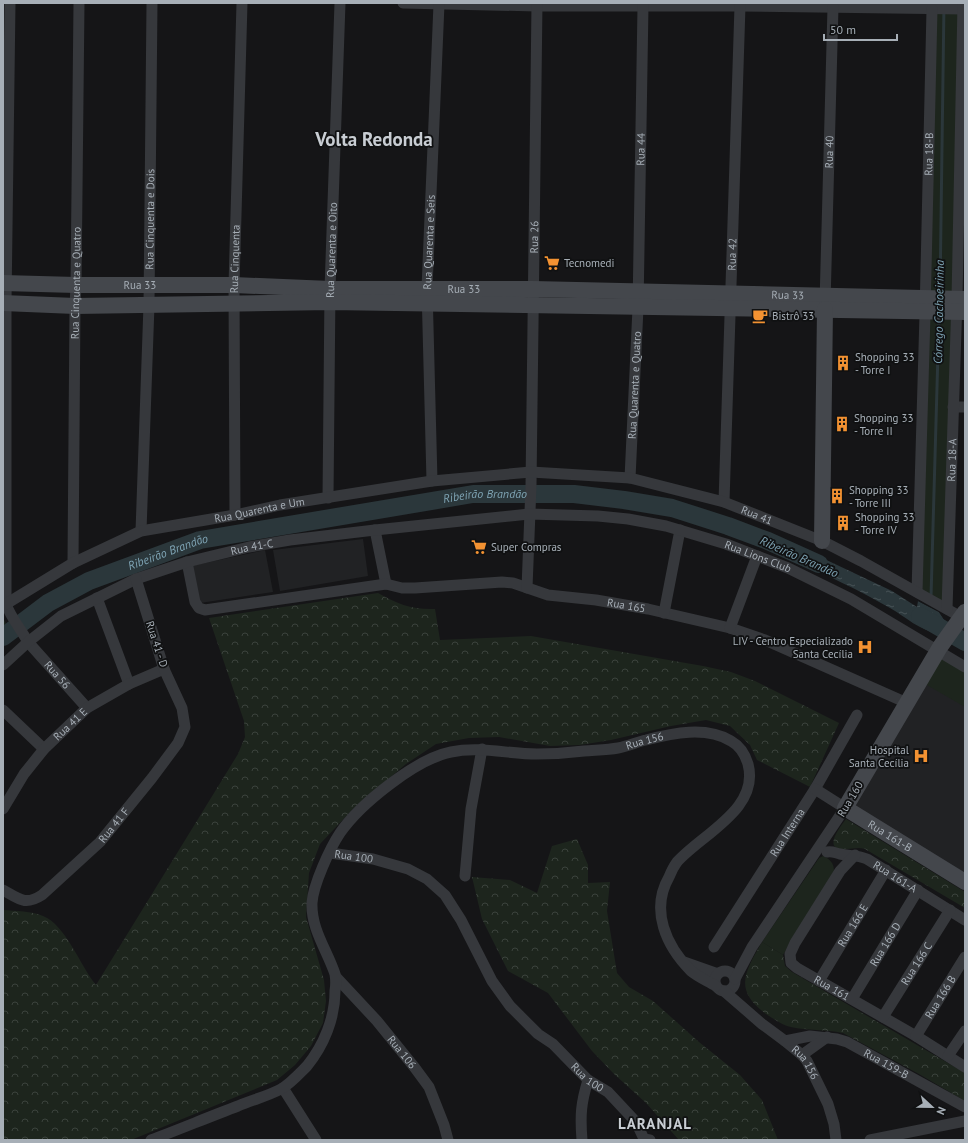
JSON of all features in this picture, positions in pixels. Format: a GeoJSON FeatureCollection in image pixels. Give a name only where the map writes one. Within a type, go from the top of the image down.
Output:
{"type":"FeatureCollection","features":[{"type":"Feature","properties":{"kind":"street","name":"Rua 56"},"geometry":{"type":"LineString","coordinates":[[10,3],[5,283],[4,604],[28,642],[87,708]]}},
{"type":"Feature","properties":{"kind":"street","name":"Rua Cinquenta e Quatro"},"geometry":{"type":"LineString","coordinates":[[73,562],[79,3]]}},
{"type":"Feature","properties":{"kind":"street","name":"Rua Cinquenta e Dois"},"geometry":{"type":"LineString","coordinates":[[141,531],[149,305],[152,3]]}},
{"type":"Feature","properties":{"kind":"street","name":"Rua Cinquenta"},"geometry":{"type":"LineString","coordinates":[[235,515],[233,303],[242,3]]}},
{"type":"Feature","properties":{"kind":"street","name":"Rua Quarenta e Oito"},"geometry":{"type":"LineString","coordinates":[[328,498],[330,295],[340,3]]}},
{"type":"Feature","properties":{"kind":"street"},"geometry":{"type":"LineString","coordinates":[[403,3],[740,6],[934,10],[962,8]]}},
{"type":"Feature","properties":{"kind":"street","name":"Rua Quarenta e Seis"},"geometry":{"type":"LineString","coordinates":[[432,481],[427,296],[439,4]]}},
{"type":"Feature","properties":{"kind":"street","name":"Rua 26"},"geometry":{"type":"LineString","coordinates":[[527,588],[531,472],[537,5]]}},
{"type":"Feature","properties":{"kind":"street","name":"Rua 44"},"geometry":{"type":"LineString","coordinates":[[638,292],[643,6]]}},
{"type":"Feature","properties":{"kind":"street","name":"Rua 42"},"geometry":{"type":"LineString","coordinates":[[724,502],[740,6]]}},
{"type":"Feature","properties":{"kind":"street","name":"Rua 40"},"geometry":{"type":"LineString","coordinates":[[822,541],[825,303],[833,8]]}},
{"type":"Feature","properties":{"kind":"street","name":"Rua 18-A"},"geometry":{"type":"LineString","coordinates":[[947,608],[953,407],[959,305],[962,8]]}},
{"type":"Feature","properties":{"kind":"street","name":"Rua 18-B"},"geometry":{"type":"LineString","coordinates":[[918,592],[934,10]]}},
{"type":"Feature","properties":{"kind":"street","name":"Rua 33"},"geometry":{"type":"LineString","coordinates":[[5,283],[234,286],[330,295],[427,296],[533,289],[638,292],[730,301],[959,305]]}},
{"type":"Feature","properties":{"kind":"street","name":"Rua Quarenta e Quatro"},"geometry":{"type":"LineString","coordinates":[[630,478],[638,292]]}},
{"type":"Feature","properties":{"kind":"street","name":"Rua 33"},"geometry":{"type":"LineString","coordinates":[[5,303],[75,306],[233,303],[330,295]]}},
{"type":"Feature","properties":{"kind":"street","name":"Rua 33"},"geometry":{"type":"LineString","coordinates":[[427,296],[532,306],[638,308],[730,301]]}},
{"type":"Feature","properties":{"kind":"street"},"geometry":{"type":"LineString","coordinates":[[953,407],[965,407]]}},
{"type":"Feature","properties":{"kind":"street","name":"Rua Quarenta e Um"},"geometry":{"type":"LineString","coordinates":[[4,604],[73,562],[141,531],[235,515],[280,505],[432,481],[531,472]]}},
{"type":"Feature","properties":{"kind":"street","name":"Rua 41"},"geometry":{"type":"LineString","coordinates":[[531,472],[630,478],[724,502],[822,541],[962,616]]}},
{"type":"Feature","properties":{"kind":"street","name":"Rua 41-C"},"geometry":{"type":"LineString","coordinates":[[3,665],[28,642],[61,616],[136,579],[187,562],[249,547],[290,540],[529,514]]}},
{"type":"Feature","properties":{"kind":"street","name":"Rua Lions Club"},"geometry":{"type":"LineString","coordinates":[[529,514],[598,516],[628,519],[680,530],[726,544],[802,575],[851,599],[939,649],[965,667]]}},
{"type":"Feature","properties":{"kind":"street"},"geometry":{"type":"LineString","coordinates":[[375,530],[386,584]]}},
{"type":"Feature","properties":{"kind":"street"},"geometry":{"type":"LineString","coordinates":[[664,613],[680,530]]}},
{"type":"Feature","properties":{"kind":"street"},"geometry":{"type":"LineString","coordinates":[[730,628],[757,556]]}},
{"type":"Feature","properties":{"kind":"street","name":"Rua 165"},"geometry":{"type":"LineString","coordinates":[[187,562],[195,602],[199,608],[205,610],[386,584],[402,588],[415,588],[502,582],[513,583],[548,595],[596,600],[730,628],[765,640],[907,703]]}},
{"type":"Feature","properties":{"kind":"street","name":"Rua 41 - D"},"geometry":{"type":"LineString","coordinates":[[136,579],[164,669],[182,708],[185,727]]}},
{"type":"Feature","properties":{"kind":"street"},"geometry":{"type":"LineString","coordinates":[[97,598],[129,684]]}},
{"type":"Feature","properties":{"kind":"street"},"geometry":{"type":"LineString","coordinates":[[939,649],[962,616]]}},
{"type":"Feature","properties":{"kind":"street","name":"Rua 160"},"geometry":{"type":"LineString","coordinates":[[735,982],[752,947],[824,849],[845,808],[939,649]]}},
{"type":"Feature","properties":{"kind":"street","name":"Rua 41 E"},"geometry":{"type":"LineString","coordinates":[[3,809],[24,774],[44,748],[87,708],[129,684],[164,669]]}},
{"type":"Feature","properties":{"kind":"street"},"geometry":{"type":"LineString","coordinates":[[3,710],[44,748]]}},
{"type":"Feature","properties":{"kind":"street","name":"Rua Interna"},"geometry":{"type":"LineString","coordinates":[[714,947],[815,789],[857,715]]}},
{"type":"Feature","properties":{"kind":"street","name":"Rua 41 F"},"geometry":{"type":"LineString","coordinates":[[3,890],[23,901],[34,900],[42,894],[100,842],[152,778],[178,743],[185,727]]}},
{"type":"Feature","properties":{"kind":"street","name":"Rua 156"},"geometry":{"type":"LineString","coordinates":[[330,853],[340,833],[363,808],[398,778],[425,761],[446,753],[464,749],[482,749],[536,754],[620,748],[650,739],[694,731],[722,736],[737,745],[744,752],[750,778],[746,792],[733,814],[676,863],[664,884],[660,906],[663,928],[676,953],[693,973],[720,988],[762,1024],[802,1055],[814,1073],[828,1104],[834,1124],[836,1140]]}},
{"type":"Feature","properties":{"kind":"street"},"geometry":{"type":"LineString","coordinates":[[465,876],[471,809],[482,749]]}},
{"type":"Feature","properties":{"kind":"street","name":"Rua 161-B"},"geometry":{"type":"LineString","coordinates":[[815,789],[965,882]]}},
{"type":"Feature","properties":{"kind":"street"},"geometry":{"type":"LineString","coordinates":[[824,849],[838,862],[840,871]]}},
{"type":"Feature","properties":{"kind":"street","name":"Rua 161-A"},"geometry":{"type":"LineString","coordinates":[[824,849],[839,854],[855,855],[867,859],[965,920]]}},
{"type":"Feature","properties":{"kind":"street","name":"Rua 100"},"geometry":{"type":"LineString","coordinates":[[151,1140],[283,1088],[306,1066],[322,1043],[335,1005],[336,977],[314,924],[312,902],[315,883],[330,853],[373,859],[408,869],[427,878],[445,895],[461,920],[492,981],[510,1006],[538,1034],[553,1044],[588,1080],[608,1092],[636,1122],[646,1140]]}},
{"type":"Feature","properties":{"kind":"street","name":"Rua 161"},"geometry":{"type":"LineString","coordinates":[[855,855],[840,871],[790,954],[789,959],[793,966],[916,1036],[965,1067]]}},
{"type":"Feature","properties":{"kind":"street","name":"Rua 166 E"},"geometry":{"type":"LineString","coordinates":[[819,981],[886,870]]}},
{"type":"Feature","properties":{"kind":"street","name":"Rua 166 D"},"geometry":{"type":"LineString","coordinates":[[852,999],[918,890]]}},
{"type":"Feature","properties":{"kind":"street","name":"Rua 166 C"},"geometry":{"type":"LineString","coordinates":[[883,1017],[950,910]]}},
{"type":"Feature","properties":{"kind":"street","name":"Rua 160"},"geometry":{"type":"LineString","coordinates":[[722,972],[752,947]]}},
{"type":"Feature","properties":{"kind":"street","name":"Rua 166 B"},"geometry":{"type":"LineString","coordinates":[[916,1036],[965,957]]}},
{"type":"Feature","properties":{"kind":"street"},"geometry":{"type":"LineString","coordinates":[[684,962],[732,974],[735,982],[730,990],[720,988],[715,979],[722,972]]}},
{"type":"Feature","properties":{"kind":"street","name":"Rua 106"},"geometry":{"type":"LineString","coordinates":[[336,977],[377,1021],[429,1087],[448,1140]]}},
{"type":"Feature","properties":{"kind":"street","name":"Rua 156"},"geometry":{"type":"LineString","coordinates":[[735,982],[742,1007]]}},
{"type":"Feature","properties":{"kind":"street"},"geometry":{"type":"LineString","coordinates":[[948,1056],[965,1031]]}},
{"type":"Feature","properties":{"kind":"street","name":"Rua 159-B"},"geometry":{"type":"LineString","coordinates":[[785,1041],[810,1036],[827,1037],[847,1042],[965,1107]]}},
{"type":"Feature","properties":{"kind":"street"},"geometry":{"type":"LineString","coordinates":[[802,1055],[827,1037]]}},
{"type":"Feature","properties":{"kind":"street"},"geometry":{"type":"LineString","coordinates":[[582,1140],[580,1118],[582,1101],[588,1080]]}},
{"type":"Feature","properties":{"kind":"street"},"geometry":{"type":"LineString","coordinates":[[283,1088],[316,1140]]}},
{"type":"Feature","properties":{"kind":"street"},"geometry":{"type":"LineString","coordinates":[[870,1140],[965,1121]]}},
{"type":"Feature","properties":{"kind":"shaded area"},"geometry":{"type":"Polygon","coordinates":[[[363,539],[368,576],[280,591],[273,550],[363,539]]]}},
{"type":"Feature","properties":{"kind":"shaded area"},"geometry":{"type":"Polygon","coordinates":[[[265,550],[273,592],[200,603],[191,566],[265,550]]]}},
{"type":"Feature","properties":{"kind":"shaded area","name":"Hospital Santa Cecília"},"geometry":{"type":"Polygon","coordinates":[[[965,667],[965,882],[845,808],[920,681],[965,667]]]}},
{"type":"Feature","properties":{"kind":"green space"},"geometry":{"type":"Polygon","coordinates":[[[537,3],[965,3],[957,299],[926,299],[932,10],[537,3]]]}},
{"type":"Feature","properties":{"kind":"green space"},"geometry":{"type":"Polygon","coordinates":[[[925,311],[957,311],[947,609],[917,592],[925,311]]]}},
{"type":"Feature","properties":{"kind":"green space"},"geometry":{"type":"Polygon","coordinates":[[[378,593],[405,606],[435,609],[440,640],[531,636],[703,666],[731,672],[755,681],[839,723],[810,787],[757,760],[750,745],[730,726],[706,720],[580,745],[550,746],[499,737],[469,738],[436,744],[406,764],[353,809],[320,844],[309,873],[306,917],[324,980],[326,1001],[323,1023],[311,1046],[295,1065],[277,1080],[131,1140],[3,1140],[3,910],[34,913],[51,921],[65,937],[96,985],[238,754],[245,737],[244,721],[209,618],[378,593]]]}},
{"type":"Feature","properties":{"kind":"green space"},"geometry":{"type":"Polygon","coordinates":[[[3,618],[13,637],[3,647],[3,618]]]}},
{"type":"Feature","properties":{"kind":"green space"},"geometry":{"type":"Polygon","coordinates":[[[938,651],[965,667],[965,707],[920,681],[938,651]]]}},
{"type":"Feature","properties":{"kind":"green space"},"geometry":{"type":"Polygon","coordinates":[[[846,819],[965,892],[965,908],[865,849],[839,849],[833,842],[840,827],[846,819]]]}},
{"type":"Feature","properties":{"kind":"green space"},"geometry":{"type":"Polygon","coordinates":[[[577,839],[588,865],[588,883],[610,882],[607,911],[617,973],[629,987],[653,1001],[699,1042],[740,1075],[762,1100],[778,1140],[679,1140],[646,1103],[614,1074],[592,1051],[548,993],[508,971],[482,919],[472,877],[510,880],[537,893],[552,846],[577,839]]]}},
{"type":"Feature","properties":{"kind":"green space"},"geometry":{"type":"Polygon","coordinates":[[[823,856],[828,858],[831,862],[834,871],[783,955],[762,942],[819,858],[823,856]]]}},
{"type":"Feature","properties":{"kind":"green space"},"geometry":{"type":"Polygon","coordinates":[[[762,942],[783,955],[785,966],[792,972],[965,1073],[965,1101],[843,1033],[791,1027],[766,1014],[749,997],[745,980],[751,963],[762,942]]]}},
{"type":"Feature","properties":{"kind":"water"},"geometry":{"type":"Polygon","coordinates":[[[799,547],[892,591],[917,607],[918,601],[939,612],[945,621],[938,633],[919,627],[890,608],[866,595],[794,560],[799,547]]]}},
{"type":"Feature","properties":{"kind":"water"},"geometry":{"type":"Polygon","coordinates":[[[961,632],[965,634],[965,650],[954,644],[961,632]]]}},
{"type":"Feature","properties":{"kind":"pier"},"geometry":{"type":"Polygon","coordinates":[[[918,599],[940,611],[947,620],[939,635],[937,635],[945,621],[939,612],[918,601],[918,599]]]}},
{"type":"Feature","properties":{"kind":"waterway","name":"Córrego Cachoeirinha"},"geometry":{"type":"LineString","coordinates":[[940,293],[944,3]]}},
{"type":"Feature","properties":{"kind":"waterway","name":"Córrego Cachoeirinha"},"geometry":{"type":"LineString","coordinates":[[931,597],[939,317]]}},
{"type":"Feature","properties":{"kind":"waterway","name":"Ribeirão Brandão"},"geometry":{"type":"LineString","coordinates":[[3,637],[48,603],[89,581],[200,540],[473,494],[574,494],[672,508],[768,541],[819,564]]}},
{"type":"Feature","properties":{"kind":"waterway","name":"Ribeirão Brandão"},"geometry":{"type":"LineString","coordinates":[[920,616],[965,642]]}},
{"type":"Feature","properties":{"kind":"place","name":"Tecnomedi"},"geometry":{"type":"Point","coordinates":[552,263]}},
{"type":"Feature","properties":{"kind":"place","name":"Bistrô 33"},"geometry":{"type":"Point","coordinates":[760,316]}},
{"type":"Feature","properties":{"kind":"place","name":"Shopping 33 - Torre I"},"geometry":{"type":"Point","coordinates":[843,363]}},
{"type":"Feature","properties":{"kind":"place","name":"Shopping 33 - Torre II"},"geometry":{"type":"Point","coordinates":[842,424]}},
{"type":"Feature","properties":{"kind":"place","name":"Shopping 33 - Torre III"},"geometry":{"type":"Point","coordinates":[837,496]}},
{"type":"Feature","properties":{"kind":"place","name":"Shopping 33 - Torre IV"},"geometry":{"type":"Point","coordinates":[843,523]}},
{"type":"Feature","properties":{"kind":"place","name":"Super Compras"},"geometry":{"type":"Point","coordinates":[479,547]}},
{"type":"Feature","properties":{"kind":"place","name":"LIV - Centro Especializado Santa Cecília"},"geometry":{"type":"Point","coordinates":[865,647]}},
{"type":"Feature","properties":{"kind":"place","name":"Hospital Santa Cecília"},"geometry":{"type":"Point","coordinates":[921,756]}},
{"type":"Feature","properties":{"kind":"district","name":"Volta Redonda"},"geometry":{"type":"Point","coordinates":[374,139]}},
{"type":"Feature","properties":{"kind":"district","name":"LARANJAL"},"geometry":{"type":"Point","coordinates":[655,1124]}}]}
